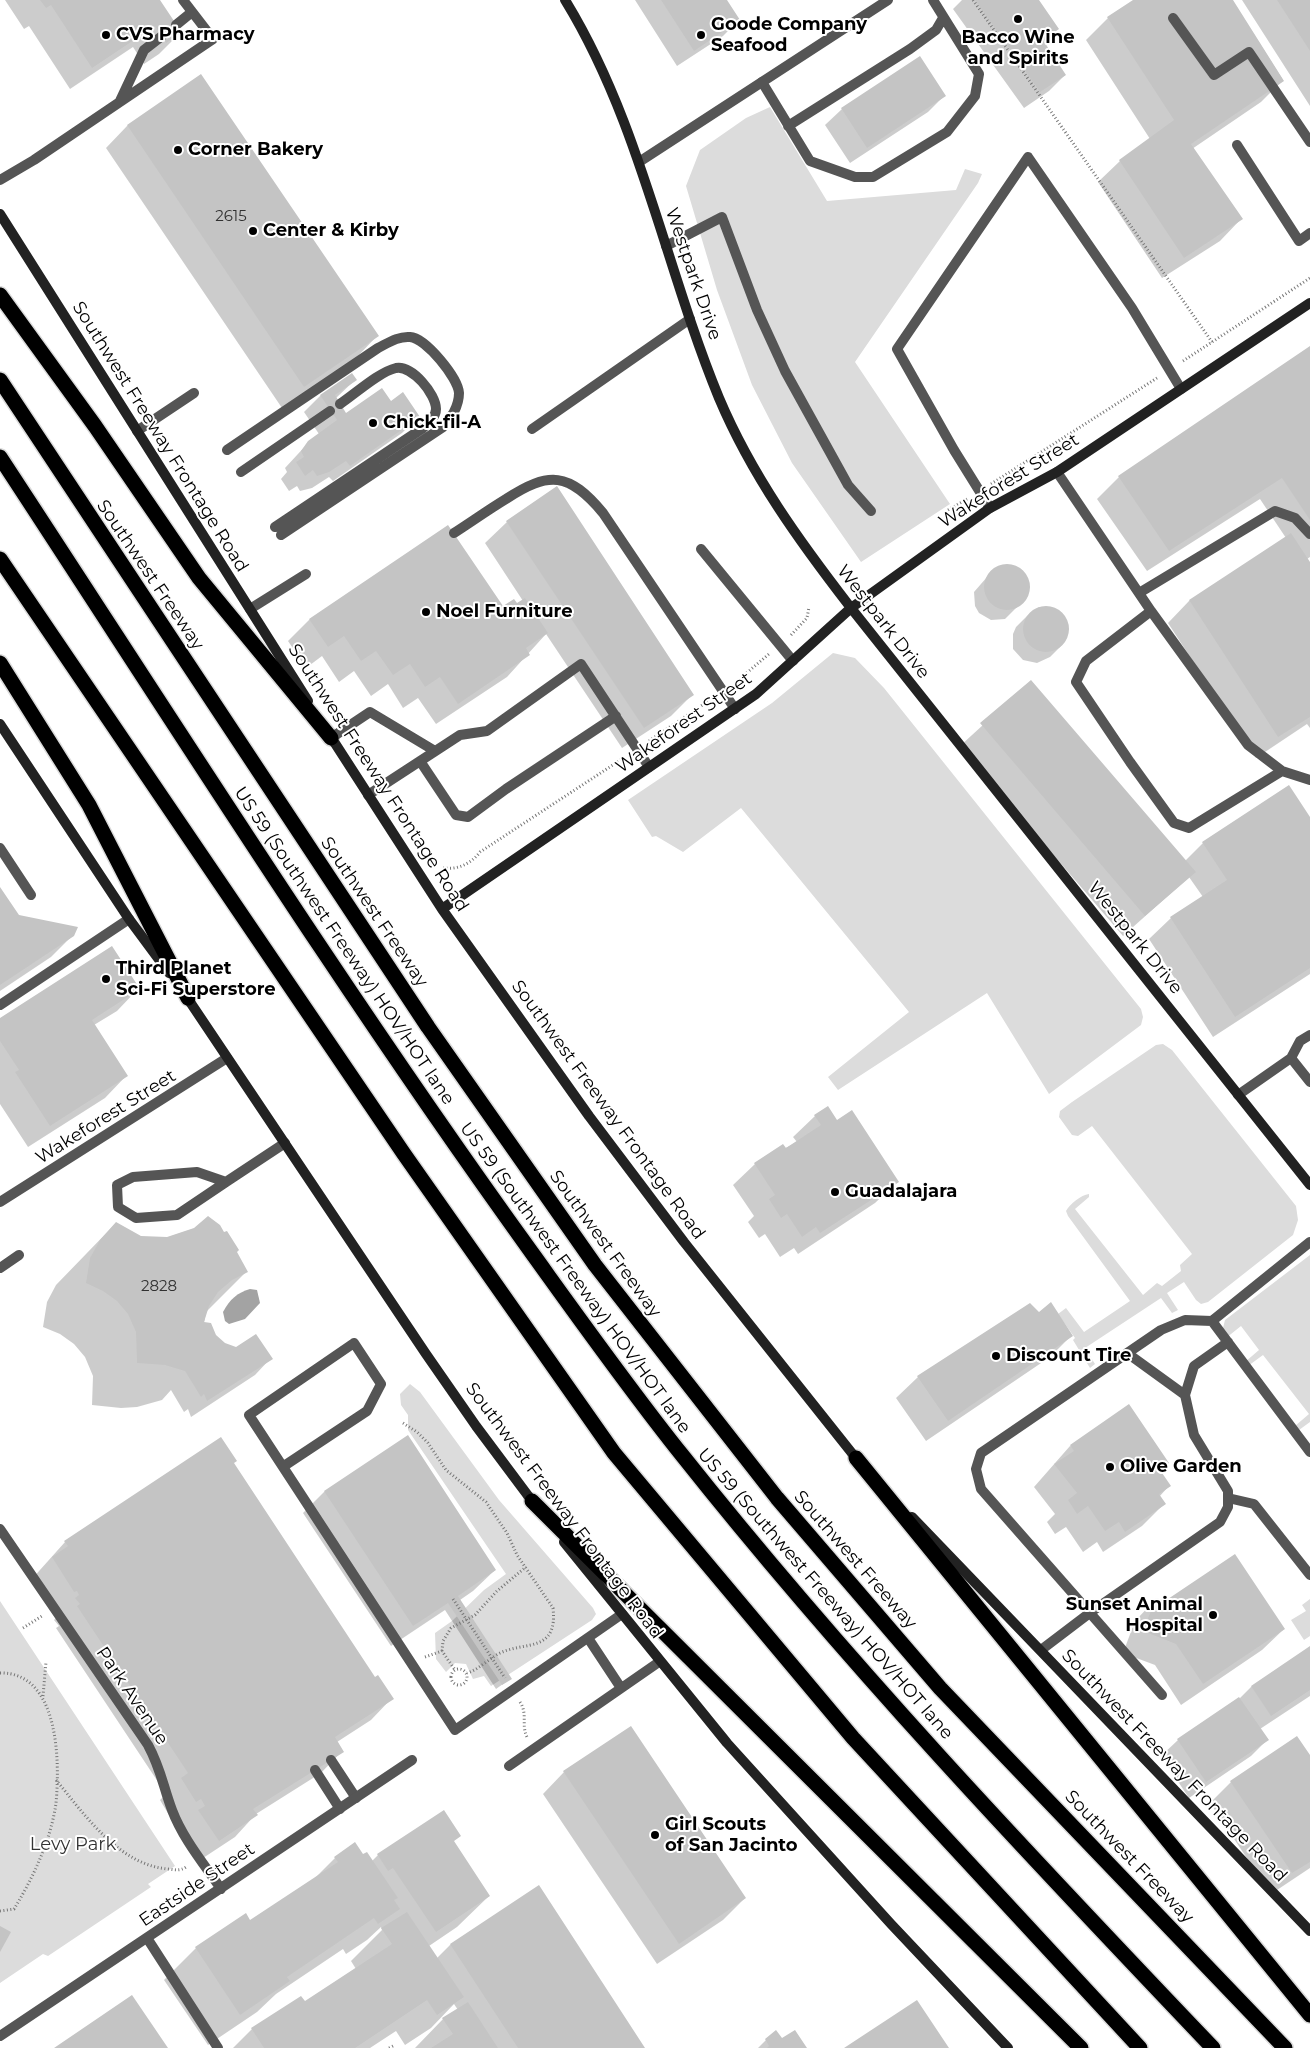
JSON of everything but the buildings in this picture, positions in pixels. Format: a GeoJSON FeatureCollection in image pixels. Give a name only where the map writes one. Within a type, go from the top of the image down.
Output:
{"type":"FeatureCollection","features":[{"type":"Feature","properties":{"kind":"highway"},"geometry":{"type":"LineString","coordinates":[[0,295],[101,434],[199,578],[332,738]]}},
{"type":"Feature","properties":{"kind":"highway","name":"Southwest Freeway"},"geometry":{"type":"LineString","coordinates":[[0,380],[428,1027],[594,1266],[777,1498],[940,1688],[1285,2048]]}},
{"type":"Feature","properties":{"kind":"highway","name":"US 59 (Southwest Freeway) HOV/HOT lane"},"geometry":{"type":"LineString","coordinates":[[0,457],[448,1137],[680,1453],[809,1609],[918,1732],[1044,1871],[1213,2048]]}},
{"type":"Feature","properties":{"kind":"highway"},"geometry":{"type":"LineString","coordinates":[[0,559],[404,1154],[614,1453],[853,1738],[1140,2048]]}},
{"type":"Feature","properties":{"kind":"highway"},"geometry":{"type":"LineString","coordinates":[[0,663],[89,805],[188,998]]}},
{"type":"Feature","properties":{"kind":"highway"},"geometry":{"type":"LineString","coordinates":[[856,1458],[1310,2014]]}},
{"type":"Feature","properties":{"kind":"highway"},"geometry":{"type":"LineString","coordinates":[[532,1501],[1081,2048]]}},
{"type":"Feature","properties":{"kind":"main road","name":"Westpark Drive"},"geometry":{"type":"LineString","coordinates":[[565,0],[592,47],[623,120],[690,319],[720,399],[751,462],[801,543],[1310,1185]]}},
{"type":"Feature","properties":{"kind":"main road","name":"Southwest Freeway Frontage Road"},"geometry":{"type":"LineString","coordinates":[[0,214],[442,909],[589,1116],[684,1242],[856,1458],[1310,1931]]}},
{"type":"Feature","properties":{"kind":"main road","name":"Wakeforest Street"},"geometry":{"type":"LineString","coordinates":[[442,909],[756,694],[852,608],[990,508],[1057,472],[1310,303]]}},
{"type":"Feature","properties":{"kind":"main road","name":"Southwest Freeway Frontage Road"},"geometry":{"type":"LineString","coordinates":[[0,724],[129,919],[188,998],[476,1426],[532,1501],[659,1662],[781,1804],[1008,2048]]}},
{"type":"Feature","properties":{"kind":"street"},"geometry":{"type":"LineString","coordinates":[[0,180],[213,39],[183,0]]}},
{"type":"Feature","properties":{"kind":"street"},"geometry":{"type":"LineString","coordinates":[[638,162],[888,0]]}},
{"type":"Feature","properties":{"kind":"street"},"geometry":{"type":"LineString","coordinates":[[762,82],[810,161],[855,177],[872,177],[947,132],[975,96],[980,74],[933,0]]}},
{"type":"Feature","properties":{"kind":"street"},"geometry":{"type":"LineString","coordinates":[[176,25],[192,12]]}},
{"type":"Feature","properties":{"kind":"street"},"geometry":{"type":"LineString","coordinates":[[788,126],[910,49],[936,30],[943,18]]}},
{"type":"Feature","properties":{"kind":"street"},"geometry":{"type":"LineString","coordinates":[[1173,18],[1214,75],[1249,52],[1310,142]]}},
{"type":"Feature","properties":{"kind":"street"},"geometry":{"type":"LineString","coordinates":[[119,102],[144,50],[162,36]]}},
{"type":"Feature","properties":{"kind":"street"},"geometry":{"type":"LineString","coordinates":[[1236,145],[1299,241],[1310,233]]}},
{"type":"Feature","properties":{"kind":"street"},"geometry":{"type":"LineString","coordinates":[[990,508],[897,349],[1028,157],[1132,308],[1181,389]]}},
{"type":"Feature","properties":{"kind":"street"},"geometry":{"type":"LineString","coordinates":[[666,246],[722,218],[757,310],[785,371],[848,484],[871,511]]}},
{"type":"Feature","properties":{"kind":"street"},"geometry":{"type":"LineString","coordinates":[[532,429],[690,319]]}},
{"type":"Feature","properties":{"kind":"street"},"geometry":{"type":"LineString","coordinates":[[227,450],[378,348],[402,337],[412,337],[428,346],[452,377],[459,395],[454,412],[442,427],[278,531],[430,423],[436,409],[434,401],[420,379],[412,372],[396,368],[382,374],[340,404]]}},
{"type":"Feature","properties":{"kind":"street"},"geometry":{"type":"LineString","coordinates":[[137,431],[194,393]]}},
{"type":"Feature","properties":{"kind":"street"},"geometry":{"type":"LineString","coordinates":[[241,472],[330,410]]}},
{"type":"Feature","properties":{"kind":"street"},"geometry":{"type":"LineString","coordinates":[[1057,472],[1151,611],[1248,745],[1282,771],[1310,780]]}},
{"type":"Feature","properties":{"kind":"street"},"geometry":{"type":"LineString","coordinates":[[454,533],[534,482],[559,480],[580,488],[603,513],[735,709]]}},
{"type":"Feature","properties":{"kind":"street"},"geometry":{"type":"LineString","coordinates":[[1140,593],[1275,511],[1295,518],[1310,534]]}},
{"type":"Feature","properties":{"kind":"street"},"geometry":{"type":"LineString","coordinates":[[701,548],[793,661]]}},
{"type":"Feature","properties":{"kind":"street"},"geometry":{"type":"LineString","coordinates":[[250,609],[306,574]]}},
{"type":"Feature","properties":{"kind":"street"},"geometry":{"type":"LineString","coordinates":[[1151,611],[1086,662],[1076,682],[1174,823],[1189,828],[1282,771]]}},
{"type":"Feature","properties":{"kind":"street"},"geometry":{"type":"LineString","coordinates":[[368,795],[460,734],[487,731],[581,664],[649,768]]}},
{"type":"Feature","properties":{"kind":"street"},"geometry":{"type":"LineString","coordinates":[[332,738],[370,712],[435,751]]}},
{"type":"Feature","properties":{"kind":"street"},"geometry":{"type":"LineString","coordinates":[[420,761],[456,815],[468,817],[506,788],[616,716]]}},
{"type":"Feature","properties":{"kind":"street"},"geometry":{"type":"LineString","coordinates":[[0,848],[31,895]]}},
{"type":"Feature","properties":{"kind":"street"},"geometry":{"type":"LineString","coordinates":[[0,1005],[129,919]]}},
{"type":"Feature","properties":{"kind":"street"},"geometry":{"type":"LineString","coordinates":[[1238,1095],[1291,1058],[1300,1041],[1310,1034]]}},
{"type":"Feature","properties":{"kind":"street","name":"Wakeforest Street"},"geometry":{"type":"LineString","coordinates":[[0,1202],[228,1058]]}},
{"type":"Feature","properties":{"kind":"street"},"geometry":{"type":"LineString","coordinates":[[1291,1058],[1310,1082]]}},
{"type":"Feature","properties":{"kind":"street"},"geometry":{"type":"LineString","coordinates":[[226,1182],[197,1172],[133,1177],[117,1185],[118,1207],[136,1218],[177,1216],[285,1143]]}},
{"type":"Feature","properties":{"kind":"street"},"geometry":{"type":"LineString","coordinates":[[1162,1695],[981,1489],[976,1469],[981,1453],[1161,1330],[1185,1320],[1212,1321],[1310,1242]]}},
{"type":"Feature","properties":{"kind":"street"},"geometry":{"type":"LineString","coordinates":[[0,1268],[19,1255]]}},
{"type":"Feature","properties":{"kind":"street"},"geometry":{"type":"LineString","coordinates":[[1212,1321],[1310,1452]]}},
{"type":"Feature","properties":{"kind":"street"},"geometry":{"type":"LineString","coordinates":[[1041,1650],[1091,1612],[1220,1522],[1228,1507],[1228,1491],[1194,1435],[1184,1396],[1194,1366],[1228,1342]]}},
{"type":"Feature","properties":{"kind":"street"},"geometry":{"type":"LineString","coordinates":[[284,1466],[367,1411],[381,1384],[354,1343],[250,1416],[455,1730],[622,1614]]}},
{"type":"Feature","properties":{"kind":"street"},"geometry":{"type":"LineString","coordinates":[[1127,1353],[1184,1396]]}},
{"type":"Feature","properties":{"kind":"street"},"geometry":{"type":"LineString","coordinates":[[1228,1498],[1254,1504],[1310,1575]]}},
{"type":"Feature","properties":{"kind":"street","name":"Park Avenue"},"geometry":{"type":"LineString","coordinates":[[0,1529],[148,1745],[164,1779],[172,1811],[221,1889]]}},
{"type":"Feature","properties":{"kind":"street"},"geometry":{"type":"LineString","coordinates":[[588,1638],[621,1688]]}},
{"type":"Feature","properties":{"kind":"street"},"geometry":{"type":"LineString","coordinates":[[508,1766],[659,1662]]}},
{"type":"Feature","properties":{"kind":"street"},"geometry":{"type":"LineString","coordinates":[[331,1760],[356,1798]]}},
{"type":"Feature","properties":{"kind":"street","name":"Eastside Street"},"geometry":{"type":"LineString","coordinates":[[0,2036],[412,1760]]}},
{"type":"Feature","properties":{"kind":"street"},"geometry":{"type":"LineString","coordinates":[[315,1770],[340,1808]]}},
{"type":"Feature","properties":{"kind":"street"},"geometry":{"type":"LineString","coordinates":[[147,1938],[218,2048]]}},
{"type":"Feature","properties":{"kind":"path"},"geometry":{"type":"LineString","coordinates":[[973,0],[1212,342]]}},
{"type":"Feature","properties":{"kind":"path"},"geometry":{"type":"LineString","coordinates":[[948,510],[1170,371],[1310,278]]}},
{"type":"Feature","properties":{"kind":"path"},"geometry":{"type":"LineString","coordinates":[[403,1423],[417,1432],[428,1443],[446,1470],[486,1502],[552,1608],[554,1616],[549,1632],[534,1646],[500,1653],[478,1669],[466,1673],[458,1669],[452,1674],[451,1679],[454,1683],[462,1684],[466,1681],[466,1673]]}},
{"type":"Feature","properties":{"kind":"path"},"geometry":{"type":"LineString","coordinates":[[442,1651],[443,1641],[451,1628],[475,1614],[496,1591],[526,1567]]}},
{"type":"Feature","properties":{"kind":"path"},"geometry":{"type":"LineString","coordinates":[[23,1628],[43,1616]]}},
{"type":"Feature","properties":{"kind":"path"},"geometry":{"type":"LineString","coordinates":[[42,1697],[46,1662]]}},
{"type":"Feature","properties":{"kind":"path"},"geometry":{"type":"LineString","coordinates":[[0,1673],[10,1672],[34,1685],[42,1697],[52,1726],[57,1756],[54,1811],[31,1881],[14,1909],[0,1910]]}},
{"type":"Feature","properties":{"kind":"path"},"geometry":{"type":"LineString","coordinates":[[56,1779],[99,1831],[135,1858],[158,1868],[181,1871],[200,1858]]}},
{"type":"Feature","properties":{"kind":"path"},"geometry":{"type":"LineString","coordinates":[[389,2048],[394,2045]]}},
{"type":"Feature","properties":{"kind":"green space"},"geometry":{"type":"Polygon","coordinates":[[[770,107],[827,201],[956,190],[965,169],[982,174],[978,183],[855,362],[950,504],[861,562],[792,463],[752,385],[717,290],[686,186],[700,150],[746,118],[770,107]]]}},
{"type":"Feature","properties":{"kind":"green space"},"geometry":{"type":"Polygon","coordinates":[[[833,653],[855,658],[884,688],[1141,1009],[1143,1017],[1141,1025],[1049,1094],[987,993],[838,1090],[828,1077],[909,1012],[741,808],[683,852],[656,836],[652,837],[628,800],[772,703],[833,653]]]}},
{"type":"Feature","properties":{"kind":"green space"},"geometry":{"type":"Polygon","coordinates":[[[1163,1044],[1172,1050],[1296,1206],[1298,1220],[1293,1235],[1208,1302],[1201,1304],[1196,1300],[1184,1282],[1167,1293],[1178,1310],[1172,1313],[1161,1298],[1085,1348],[1095,1364],[1090,1368],[1073,1340],[1075,1338],[1058,1314],[1066,1308],[1084,1332],[1130,1301],[1068,1216],[1066,1211],[1070,1206],[1079,1198],[1089,1194],[1089,1197],[1075,1209],[1143,1295],[1157,1283],[1162,1286],[1181,1271],[1180,1265],[1192,1254],[1092,1126],[1078,1136],[1072,1135],[1059,1117],[1060,1111],[1156,1045],[1163,1044]]]}},
{"type":"Feature","properties":{"kind":"green space"},"geometry":{"type":"Polygon","coordinates":[[[1310,1255],[1310,1422],[1299,1430],[1295,1426],[1309,1414],[1263,1355],[1248,1366],[1245,1362],[1259,1350],[1241,1326],[1226,1338],[1222,1332],[1225,1320],[1310,1255]]]}},
{"type":"Feature","properties":{"kind":"green space"},"geometry":{"type":"Polygon","coordinates":[[[410,1384],[420,1392],[499,1500],[593,1608],[596,1614],[592,1620],[491,1686],[484,1676],[473,1679],[466,1664],[455,1663],[446,1672],[436,1659],[435,1633],[452,1621],[484,1590],[506,1574],[408,1430],[408,1415],[401,1405],[400,1394],[410,1384]]]}},
{"type":"Feature","properties":{"kind":"green space"},"geometry":{"type":"Polygon","coordinates":[[[1310,1599],[1310,1636],[1304,1640],[1291,1620],[1306,1611],[1302,1605],[1310,1599]]]}},
{"type":"Feature","properties":{"kind":"green space","name":"Levy Park"},"geometry":{"type":"Polygon","coordinates":[[[0,1601],[175,1866],[148,1884],[151,1887],[48,1956],[43,1954],[0,1983],[0,1601]]]}},
{"type":"Feature","properties":{"kind":"shaded area"},"geometry":{"type":"Polygon","coordinates":[[[250,1289],[257,1290],[260,1303],[245,1319],[229,1324],[225,1321],[223,1312],[226,1307],[234,1297],[250,1289]]]}},
{"type":"Feature","properties":{"kind":"place","name":"Bacco Wine and Spirits"},"geometry":{"type":"Point","coordinates":[1018,19]}},
{"type":"Feature","properties":{"kind":"place","name":"CVS Pharmacy"},"geometry":{"type":"Point","coordinates":[106,35]}},
{"type":"Feature","properties":{"kind":"place","name":"Goode Company Seafood"},"geometry":{"type":"Point","coordinates":[701,35]}},
{"type":"Feature","properties":{"kind":"place","name":"Corner Bakery"},"geometry":{"type":"Point","coordinates":[178,150]}},
{"type":"Feature","properties":{"kind":"place","name":"Center & Kirby"},"geometry":{"type":"Point","coordinates":[253,231]}},
{"type":"Feature","properties":{"kind":"place","name":"Chick-fil-A"},"geometry":{"type":"Point","coordinates":[373,423]}},
{"type":"Feature","properties":{"kind":"place","name":"Noel Furniture"},"geometry":{"type":"Point","coordinates":[426,612]}},
{"type":"Feature","properties":{"kind":"place","name":"Third Planet Sci-Fi Superstore"},"geometry":{"type":"Point","coordinates":[106,979]}},
{"type":"Feature","properties":{"kind":"place","name":"Guadalajara"},"geometry":{"type":"Point","coordinates":[835,1192]}},
{"type":"Feature","properties":{"kind":"place","name":"Discount Tire"},"geometry":{"type":"Point","coordinates":[996,1356]}},
{"type":"Feature","properties":{"kind":"place","name":"Olive Garden"},"geometry":{"type":"Point","coordinates":[1110,1467]}},
{"type":"Feature","properties":{"kind":"place","name":"Sunset Animal Hospital"},"geometry":{"type":"Point","coordinates":[1213,1615]}},
{"type":"Feature","properties":{"kind":"place","name":"Girl Scouts of San Jacinto"},"geometry":{"type":"Point","coordinates":[655,1835]}}]}
